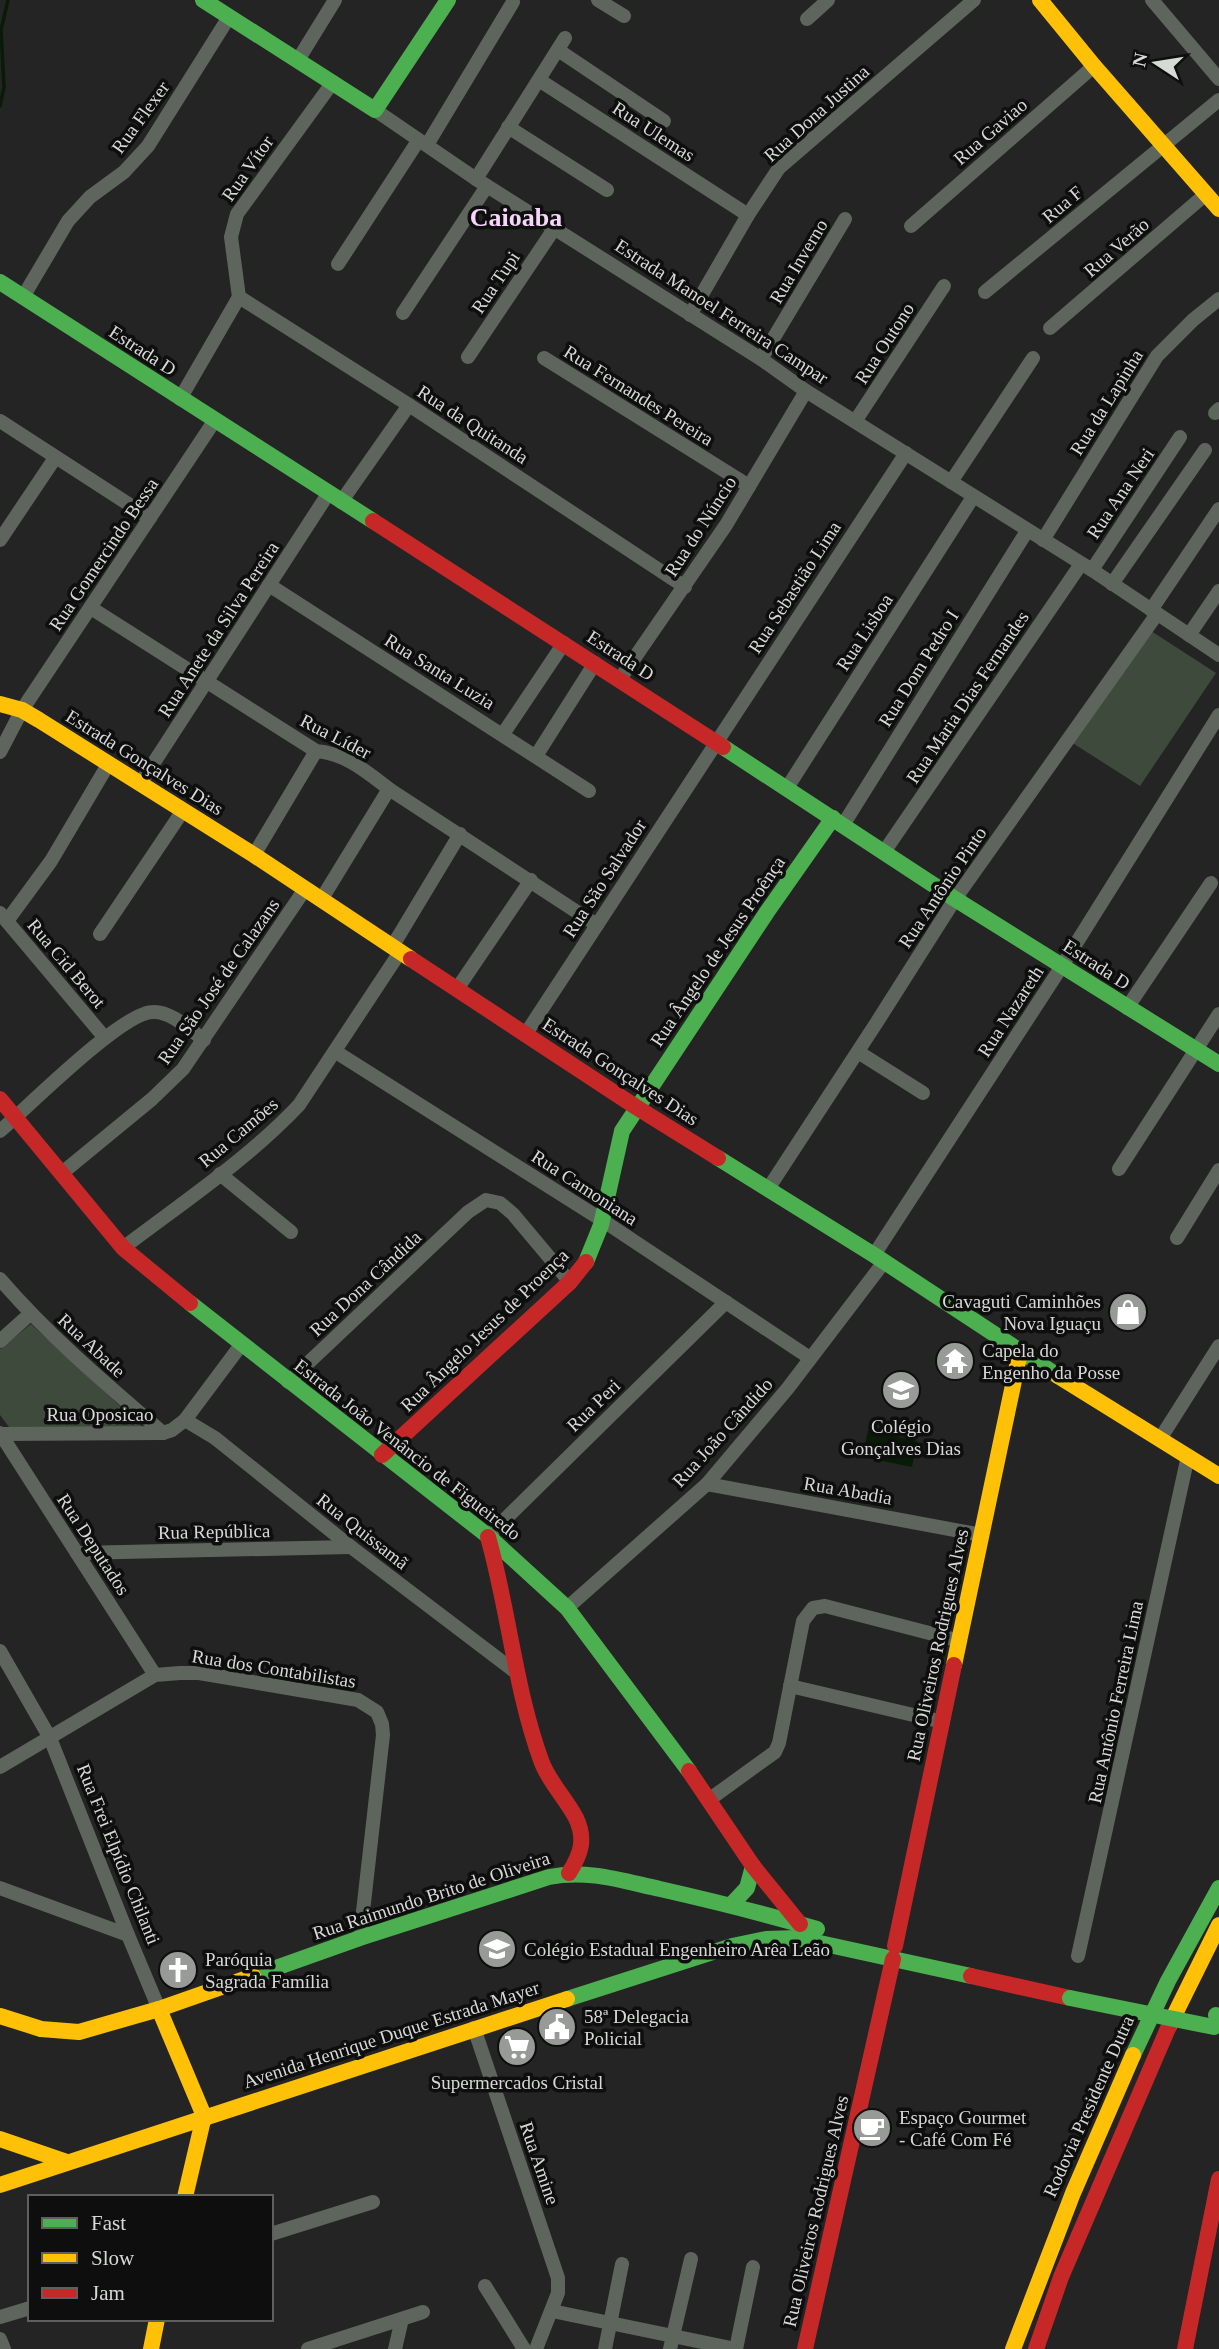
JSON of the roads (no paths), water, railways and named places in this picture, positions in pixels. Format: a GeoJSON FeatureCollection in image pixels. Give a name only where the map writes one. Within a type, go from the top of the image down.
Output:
{"type":"FeatureCollection","features":[{"type":"Feature","properties":{"kind":"main road","name":"Estrada Manoel Ferreira Campar"},"geometry":{"type":"LineString","coordinates":[[203,0],[375,110]]}},
{"type":"Feature","properties":{"kind":"main road"},"geometry":{"type":"LineString","coordinates":[[375,110],[448,0]]}},
{"type":"Feature","properties":{"kind":"main road"},"geometry":{"type":"LineString","coordinates":[[1041,0],[1094,66],[1219,209]]}},
{"type":"Feature","properties":{"kind":"main road","name":"Estrada D"},"geometry":{"type":"LineString","coordinates":[[0,282],[620,679],[954,899],[1219,1064]]}},
{"type":"Feature","properties":{"kind":"main road","name":"Estrada Gonçalves Dias"},"geometry":{"type":"LineString","coordinates":[[0,705],[22,710],[109,763],[254,855],[636,1107],[1219,1476]]}},
{"type":"Feature","properties":{"kind":"main road","name":"Rua Ângelo de Jesus Proênça"},"geometry":{"type":"LineString","coordinates":[[636,1107],[766,912],[838,822]]}},
{"type":"Feature","properties":{"kind":"main road","name":"Estrada João Venâncio de Figueiredo"},"geometry":{"type":"LineString","coordinates":[[0,1099],[122,1248],[288,1382],[488,1536],[567,1608],[710,1800],[799,1931]]}},
{"type":"Feature","properties":{"kind":"main road","name":"Rua Ângelo Jesus de Proença"},"geometry":{"type":"LineString","coordinates":[[382,1455],[570,1282],[589,1257],[602,1220],[615,1152],[622,1131],[636,1107]]}},
{"type":"Feature","properties":{"kind":"main road","name":"Rua Oliveiros Rodrigues Alves"},"geometry":{"type":"LineString","coordinates":[[805,2349],[894,1953],[1020,1352]]}},
{"type":"Feature","properties":{"kind":"main road"},"geometry":{"type":"LineString","coordinates":[[488,1536],[501,1583],[517,1673],[544,1767],[583,1835],[581,1857],[569,1873]]}},
{"type":"Feature","properties":{"kind":"main road"},"geometry":{"type":"LineString","coordinates":[[740,1944],[745,1939],[748,1928],[747,1920],[736,1907],[751,1882],[753,1866]]}},
{"type":"Feature","properties":{"kind":"main road","name":"Rua Raimundo Brito de Oliveira"},"geometry":{"type":"LineString","coordinates":[[0,2016],[41,2029],[79,2032],[159,2009],[360,1938],[549,1877],[569,1873],[602,1876],[736,1907],[799,1931]]}},
{"type":"Feature","properties":{"kind":"main road","name":"Rodovia Presidente Dutra"},"geometry":{"type":"LineString","coordinates":[[1013,2349],[1047,2255],[1140,2038],[1169,1978],[1219,1888]]}},
{"type":"Feature","properties":{"kind":"main road"},"geometry":{"type":"LineString","coordinates":[[1036,2349],[1051,2306],[1158,2048],[1219,1925]]}},
{"type":"Feature","properties":{"kind":"main road"},"geometry":{"type":"LineString","coordinates":[[799,1931],[1217,2022]]}},
{"type":"Feature","properties":{"kind":"main road","name":"Avenida Henrique Duque Estrada Mayer"},"geometry":{"type":"LineString","coordinates":[[0,2185],[474,2028],[740,1944],[799,1931]]}},
{"type":"Feature","properties":{"kind":"main road","name":"Rua Frei Elpídio Chilanti"},"geometry":{"type":"LineString","coordinates":[[159,2009],[204,2116]]}},
{"type":"Feature","properties":{"kind":"main road"},"geometry":{"type":"LineString","coordinates":[[185,2195],[204,2116]]}},
{"type":"Feature","properties":{"kind":"main road"},"geometry":{"type":"LineString","coordinates":[[0,2139],[67,2162]]}},
{"type":"Feature","properties":{"kind":"main road"},"geometry":{"type":"LineString","coordinates":[[1185,2349],[1219,2179]]}},
{"type":"Feature","properties":{"kind":"main road"},"geometry":{"type":"LineString","coordinates":[[1043,2349],[1051,2306]]}},
{"type":"Feature","properties":{"kind":"main road"},"geometry":{"type":"LineString","coordinates":[[151,2349],[157,2321]]}},
{"type":"Feature","properties":{"kind":"street"},"geometry":{"type":"LineString","coordinates":[[298,60],[335,0]]}},
{"type":"Feature","properties":{"kind":"street"},"geometry":{"type":"LineString","coordinates":[[598,0],[624,16]]}},
{"type":"Feature","properties":{"kind":"street"},"geometry":{"type":"LineString","coordinates":[[807,19],[828,0]]}},
{"type":"Feature","properties":{"kind":"street","name":"Rua Dona Justina"},"geometry":{"type":"LineString","coordinates":[[690,315],[748,215],[779,168],[974,0]]}},
{"type":"Feature","properties":{"kind":"street"},"geometry":{"type":"LineString","coordinates":[[1152,0],[1219,79]]}},
{"type":"Feature","properties":{"kind":"street"},"geometry":{"type":"LineString","coordinates":[[338,264],[423,143],[513,2]]}},
{"type":"Feature","properties":{"kind":"street","name":"Rua Flexer"},"geometry":{"type":"LineString","coordinates":[[23,297],[68,221],[90,197],[124,172],[148,146],[229,17]]}},
{"type":"Feature","properties":{"kind":"street"},"geometry":{"type":"LineString","coordinates":[[403,313],[481,182],[508,127],[561,44],[664,121]]}},
{"type":"Feature","properties":{"kind":"street","name":"Rua Gaviao"},"geometry":{"type":"LineString","coordinates":[[911,226],[1094,66]]}},
{"type":"Feature","properties":{"kind":"street","name":"Rua Ulemas"},"geometry":{"type":"LineString","coordinates":[[539,80],[748,215]]}},
{"type":"Feature","properties":{"kind":"street","name":"Rua Vítor"},"geometry":{"type":"LineString","coordinates":[[239,297],[231,237],[237,214],[333,82]]}},
{"type":"Feature","properties":{"kind":"street","name":"Rua F"},"geometry":{"type":"LineString","coordinates":[[985,292],[1219,100]]}},
{"type":"Feature","properties":{"kind":"street","name":"Estrada Manoel Ferreira Campar"},"geometry":{"type":"LineString","coordinates":[[375,110],[481,182],[1086,567],[1219,655]]}},
{"type":"Feature","properties":{"kind":"street"},"geometry":{"type":"LineString","coordinates":[[508,127],[607,190]]}},
{"type":"Feature","properties":{"kind":"street","name":"Rua Verão"},"geometry":{"type":"LineString","coordinates":[[1050,328],[1206,194]]}},
{"type":"Feature","properties":{"kind":"street","name":"Rua Inverno"},"geometry":{"type":"LineString","coordinates":[[761,359],[845,219]]}},
{"type":"Feature","properties":{"kind":"street","name":"Rua Tupi"},"geometry":{"type":"LineString","coordinates":[[468,357],[554,229]]}},
{"type":"Feature","properties":{"kind":"street","name":"Rua Outono"},"geometry":{"type":"LineString","coordinates":[[856,420],[944,286]]}},
{"type":"Feature","properties":{"kind":"street"},"geometry":{"type":"LineString","coordinates":[[180,399],[239,297]]}},
{"type":"Feature","properties":{"kind":"street","name":"Rua da Quitanda"},"geometry":{"type":"LineString","coordinates":[[239,297],[409,405],[685,587]]}},
{"type":"Feature","properties":{"kind":"street","name":"Rua da Lapinha"},"geometry":{"type":"LineString","coordinates":[[1043,540],[1157,356],[1219,299]]}},
{"type":"Feature","properties":{"kind":"street","name":"Rua Fernandes Pereira"},"geometry":{"type":"LineString","coordinates":[[544,358],[749,486]]}},
{"type":"Feature","properties":{"kind":"street"},"geometry":{"type":"LineString","coordinates":[[951,482],[1033,358]]}},
{"type":"Feature","properties":{"kind":"street","name":"Rua do Núncio"},"geometry":{"type":"LineString","coordinates":[[620,679],[685,587],[806,391]]}},
{"type":"Feature","properties":{"kind":"street","name":"Rua Anete da Silva Pereira"},"geometry":{"type":"LineString","coordinates":[[140,784],[269,585],[409,405]]}},
{"type":"Feature","properties":{"kind":"street","name":"Rua Gomercindo Bessa"},"geometry":{"type":"LineString","coordinates":[[0,752],[22,710],[215,420]]}},
{"type":"Feature","properties":{"kind":"street"},"geometry":{"type":"LineString","coordinates":[[0,421],[150,518]]}},
{"type":"Feature","properties":{"kind":"street","name":"Rua Ana Neri"},"geometry":{"type":"LineString","coordinates":[[1086,567],[1180,437]]}},
{"type":"Feature","properties":{"kind":"street"},"geometry":{"type":"LineString","coordinates":[[1112,584],[1205,450]]}},
{"type":"Feature","properties":{"kind":"street","name":"Rua Sebastião Lima"},"geometry":{"type":"LineString","coordinates":[[715,742],[906,453]]}},
{"type":"Feature","properties":{"kind":"street"},"geometry":{"type":"LineString","coordinates":[[0,540],[55,458]]}},
{"type":"Feature","properties":{"kind":"street","name":"Rua Lisboa"},"geometry":{"type":"LineString","coordinates":[[787,788],[973,497]]}},
{"type":"Feature","properties":{"kind":"street","name":"Rua Antônio Pinto"},"geometry":{"type":"LineString","coordinates":[[768,1189],[954,899],[1154,612],[1219,509]]}},
{"type":"Feature","properties":{"kind":"street","name":"Rua Dom Pedro I"},"geometry":{"type":"LineString","coordinates":[[838,822],[1027,531]]}},
{"type":"Feature","properties":{"kind":"street","name":"Rua Maria Dias Fernandes"},"geometry":{"type":"LineString","coordinates":[[884,852],[1086,567]]}},
{"type":"Feature","properties":{"kind":"street","name":"Rua Santa Luzia"},"geometry":{"type":"LineString","coordinates":[[269,585],[589,791]]}},
{"type":"Feature","properties":{"kind":"street"},"geometry":{"type":"LineString","coordinates":[[1189,635],[1219,591]]}},
{"type":"Feature","properties":{"kind":"street","name":"Rua Líder"},"geometry":{"type":"LineString","coordinates":[[91,608],[316,751],[341,757],[364,770],[597,925]]}},
{"type":"Feature","properties":{"kind":"street"},"geometry":{"type":"LineString","coordinates":[[503,734],[564,643]]}},
{"type":"Feature","properties":{"kind":"street"},"geometry":{"type":"LineString","coordinates":[[536,756],[595,663]]}},
{"type":"Feature","properties":{"kind":"street","name":"Rua Nazareth"},"geometry":{"type":"LineString","coordinates":[[879,1259],[1219,715]]}},
{"type":"Feature","properties":{"kind":"street","name":"Rua São Salvador"},"geometry":{"type":"LineString","coordinates":[[525,1035],[715,742]]}},
{"type":"Feature","properties":{"kind":"street"},"geometry":{"type":"LineString","coordinates":[[254,855],[316,751]]}},
{"type":"Feature","properties":{"kind":"street"},"geometry":{"type":"LineString","coordinates":[[4,917],[51,861],[109,763]]}},
{"type":"Feature","properties":{"kind":"street"},"geometry":{"type":"LineString","coordinates":[[321,900],[389,789]]}},
{"type":"Feature","properties":{"kind":"street"},"geometry":{"type":"LineString","coordinates":[[100,934],[183,812]]}},
{"type":"Feature","properties":{"kind":"street","name":"Rua Camões"},"geometry":{"type":"LineString","coordinates":[[122,1248],[282,1124],[299,1105],[336,1052],[460,834]]}},
{"type":"Feature","properties":{"kind":"street"},"geometry":{"type":"LineString","coordinates":[[457,989],[531,880]]}},
{"type":"Feature","properties":{"kind":"street"},"geometry":{"type":"LineString","coordinates":[[1127,1008],[1211,883]]}},
{"type":"Feature","properties":{"kind":"street","name":"Rua São José de Calazans"},"geometry":{"type":"LineString","coordinates":[[62,1172],[152,1099],[184,1069],[305,889]]}},
{"type":"Feature","properties":{"kind":"street","name":"Rua Cid Berot"},"geometry":{"type":"LineString","coordinates":[[4,917],[105,1038]]}},
{"type":"Feature","properties":{"kind":"street"},"geometry":{"type":"LineString","coordinates":[[0,1131],[105,1038],[138,1015],[150,1011],[168,1015],[204,1040]]}},
{"type":"Feature","properties":{"kind":"street"},"geometry":{"type":"LineString","coordinates":[[1119,1169],[1219,1014]]}},
{"type":"Feature","properties":{"kind":"street","name":"Rua Camoniana"},"geometry":{"type":"LineString","coordinates":[[336,1052],[602,1220],[810,1357]]}},
{"type":"Feature","properties":{"kind":"street"},"geometry":{"type":"LineString","coordinates":[[858,1052],[923,1093]]}},
{"type":"Feature","properties":{"kind":"street"},"geometry":{"type":"LineString","coordinates":[[1177,1238],[1219,1170]]}},
{"type":"Feature","properties":{"kind":"street"},"geometry":{"type":"LineString","coordinates":[[220,1174],[291,1232]]}},
{"type":"Feature","properties":{"kind":"street","name":"Rua Dona Cândida"},"geometry":{"type":"LineString","coordinates":[[288,1382],[468,1212],[486,1200],[500,1203],[570,1282]]}},
{"type":"Feature","properties":{"kind":"street","name":"Rua João Cândido"},"geometry":{"type":"LineString","coordinates":[[567,1608],[707,1484],[788,1388],[879,1259]]}},
{"type":"Feature","properties":{"kind":"street","name":"Rua Abade"},"geometry":{"type":"LineString","coordinates":[[0,1279],[30,1314],[163,1433]]}},
{"type":"Feature","properties":{"kind":"street","name":"Rua Peri"},"geometry":{"type":"LineString","coordinates":[[488,1536],[726,1302]]}},
{"type":"Feature","properties":{"kind":"street"},"geometry":{"type":"LineString","coordinates":[[0,1341],[30,1314]]}},
{"type":"Feature","properties":{"kind":"street","name":"Rua Oposicao"},"geometry":{"type":"LineString","coordinates":[[1,1434],[163,1433],[172,1430],[185,1420],[241,1345]]}},
{"type":"Feature","properties":{"kind":"street"},"geometry":{"type":"LineString","coordinates":[[1160,1439],[1219,1346]]}},
{"type":"Feature","properties":{"kind":"street","name":"Rua Quissamã"},"geometry":{"type":"LineString","coordinates":[[185,1420],[215,1438],[351,1547],[517,1673]]}},
{"type":"Feature","properties":{"kind":"street","name":"Rua Deputados"},"geometry":{"type":"LineString","coordinates":[[1,1434],[155,1675]]}},
{"type":"Feature","properties":{"kind":"street","name":"Rua Antônio Ferreira Lima"},"geometry":{"type":"LineString","coordinates":[[1078,1956],[1188,1456]]}},
{"type":"Feature","properties":{"kind":"street","name":"Rua Abadia"},"geometry":{"type":"LineString","coordinates":[[707,1484],[982,1535]]}},
{"type":"Feature","properties":{"kind":"street","name":"Rua República"},"geometry":{"type":"LineString","coordinates":[[77,1553],[351,1547]]}},
{"type":"Feature","properties":{"kind":"street"},"geometry":{"type":"LineString","coordinates":[[710,1800],[775,1752],[803,1621],[810,1610],[825,1606],[960,1641]]}},
{"type":"Feature","properties":{"kind":"street","name":"Rua Frei Elpídio Chilanti"},"geometry":{"type":"LineString","coordinates":[[0,1651],[50,1738],[159,2009]]}},
{"type":"Feature","properties":{"kind":"street","name":"Rua dos Contabilistas"},"geometry":{"type":"LineString","coordinates":[[0,1768],[155,1675],[199,1672],[358,1700],[377,1712],[381,1718],[383,1735],[360,1938]]}},
{"type":"Feature","properties":{"kind":"street"},"geometry":{"type":"LineString","coordinates":[[790,1686],[943,1722]]}},
{"type":"Feature","properties":{"kind":"street"},"geometry":{"type":"LineString","coordinates":[[0,1888],[128,1935]]}},
{"type":"Feature","properties":{"kind":"street","name":"Rua Amine"},"geometry":{"type":"LineString","coordinates":[[474,2028],[558,2278],[558,2293],[536,2349]]}},
{"type":"Feature","properties":{"kind":"street"},"geometry":{"type":"LineString","coordinates":[[273,2233],[373,2202]]}},
{"type":"Feature","properties":{"kind":"street"},"geometry":{"type":"LineString","coordinates":[[672,2342],[691,2259]]}},
{"type":"Feature","properties":{"kind":"street"},"geometry":{"type":"LineString","coordinates":[[605,2349],[622,2264]]}},
{"type":"Feature","properties":{"kind":"street"},"geometry":{"type":"LineString","coordinates":[[552,2311],[610,2323],[672,2342],[736,2349],[753,2267]]}},
{"type":"Feature","properties":{"kind":"street"},"geometry":{"type":"LineString","coordinates":[[485,2286],[524,2349]]}},
{"type":"Feature","properties":{"kind":"street"},"geometry":{"type":"LineString","coordinates":[[0,2317],[28,2309]]}},
{"type":"Feature","properties":{"kind":"street"},"geometry":{"type":"LineString","coordinates":[[308,2349],[423,2312]]}},
{"type":"Feature","properties":{"kind":"street"},"geometry":{"type":"LineString","coordinates":[[395,2349],[402,2319]]}},
{"type":"Feature","properties":{"kind":"street"},"geometry":{"type":"LineString","coordinates":[[0,2339],[4,2349]]}},
{"type":"Feature","properties":{"kind":"waterway"},"geometry":{"type":"LineString","coordinates":[[0,106],[4,87],[1,30],[8,0]]}},
{"type":"Feature","properties":{"kind":"place","name":"Cavaguti Caminhões Nova Iguaçu"},"geometry":{"type":"Point","coordinates":[1128,1312]}},
{"type":"Feature","properties":{"kind":"place","name":"Capela do Engenho da Posse"},"geometry":{"type":"Point","coordinates":[955,1361]}},
{"type":"Feature","properties":{"kind":"place","name":"Colégio Gonçalves Dias"},"geometry":{"type":"Point","coordinates":[901,1390]}},
{"type":"Feature","properties":{"kind":"place","name":"Colégio Estadual Engenheiro Arêa Leão"},"geometry":{"type":"Point","coordinates":[497,1949]}},
{"type":"Feature","properties":{"kind":"place","name":"Paróquia Sagrada Família"},"geometry":{"type":"Point","coordinates":[178,1970]}},
{"type":"Feature","properties":{"kind":"place","name":"58ª Delegacia Policial"},"geometry":{"type":"Point","coordinates":[557,2027]}},
{"type":"Feature","properties":{"kind":"place","name":"Supermercados Cristal"},"geometry":{"type":"Point","coordinates":[517,2047]}},
{"type":"Feature","properties":{"kind":"place","name":"Espaço Gourmet - Café Com Fé"},"geometry":{"type":"Point","coordinates":[872,2128]}},
{"type":"Feature","properties":{"kind":"district","name":"Caioaba"},"geometry":{"type":"Point","coordinates":[516,217]}}]}
